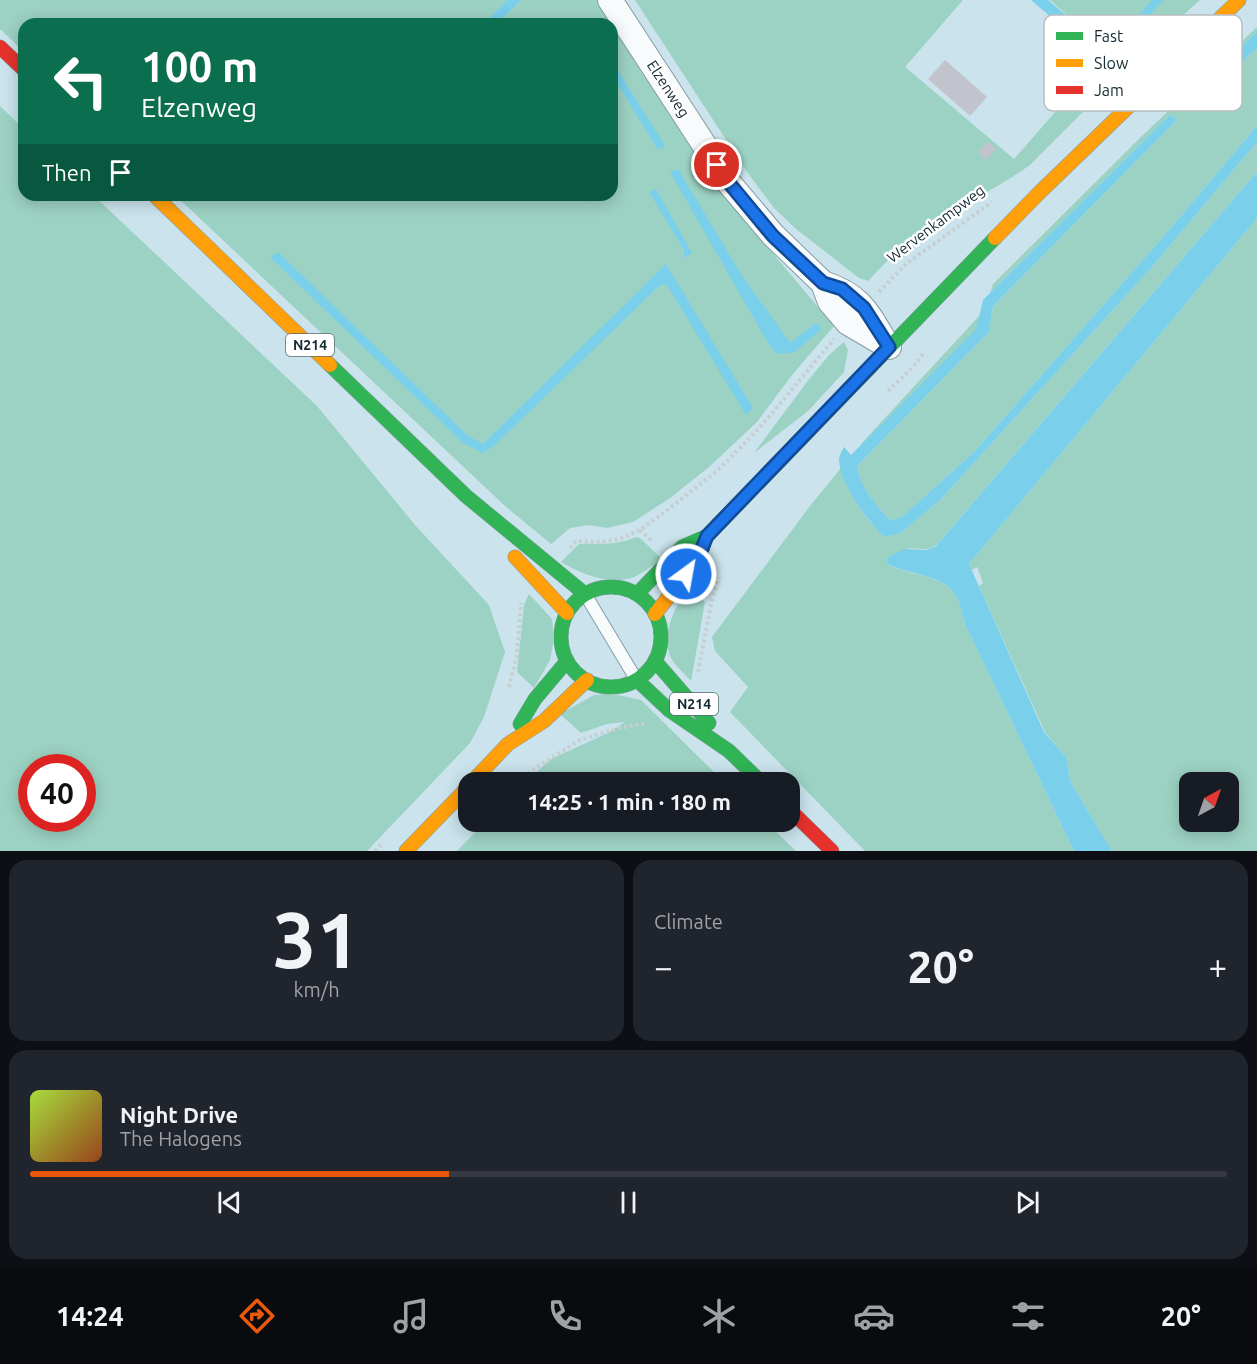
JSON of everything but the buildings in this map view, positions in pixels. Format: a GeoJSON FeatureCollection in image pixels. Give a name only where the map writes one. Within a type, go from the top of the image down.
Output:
{"type":"FeatureCollection","features":[{"type":"Feature","properties":{"kind":"main road"},"geometry":{"type":"LineString","coordinates":[[1223,15],[1239,0]]}},
{"type":"Feature","properties":{"kind":"main road"},"geometry":{"type":"LineString","coordinates":[[0,47],[18,64]]}},
{"type":"Feature","properties":{"kind":"main road"},"geometry":{"type":"LineString","coordinates":[[655,614],[697,561],[707,536],[1040,192],[1124,111]]}},
{"type":"Feature","properties":{"kind":"main road","name":"N214"},"geometry":{"type":"LineString","coordinates":[[160,201],[466,496],[585,594]]}},
{"type":"Feature","properties":{"kind":"main road","name":"N214"},"geometry":{"type":"LineString","coordinates":[[466,496],[567,613]]}},
{"type":"Feature","properties":{"kind":"main road"},"geometry":{"type":"LineString","coordinates":[[637,594],[682,547],[707,536]]}},
{"type":"Feature","properties":{"kind":"main road"},"geometry":{"type":"LineString","coordinates":[[612,587],[637,594],[651,606],[659,623],[661,643],[655,661],[637,680],[612,687],[594,684],[572,669],[567,661],[561,642],[561,632],[567,613],[575,602],[598,588],[612,587]]}},
{"type":"Feature","properties":{"kind":"main road"},"geometry":{"type":"LineString","coordinates":[[481,772],[508,744],[529,708],[567,661]]}},
{"type":"Feature","properties":{"kind":"main road","name":"N214"},"geometry":{"type":"LineString","coordinates":[[655,661],[700,711],[729,751]]}},
{"type":"Feature","properties":{"kind":"main road"},"geometry":{"type":"LineString","coordinates":[[508,744],[544,721],[587,680]]}},
{"type":"Feature","properties":{"kind":"main road","name":"N214"},"geometry":{"type":"LineString","coordinates":[[637,680],[669,710],[729,751],[751,772]]}},
{"type":"Feature","properties":{"kind":"main road"},"geometry":{"type":"LineString","coordinates":[[406,851],[458,796]]}},
{"type":"Feature","properties":{"kind":"main road"},"geometry":{"type":"LineString","coordinates":[[800,820],[832,851]]}},
{"type":"Feature","properties":{"kind":"street","name":"Elzenweg"},"geometry":{"type":"LineString","coordinates":[[610,0],[729,183],[773,236],[823,283],[842,289],[856,315],[889,347]]}},
{"type":"Feature","properties":{"kind":"lane"},"geometry":{"type":"LineString","coordinates":[[585,594],[637,680]]}},
{"type":"Feature","properties":{"kind":"path","name":"Wervenkampweg"},"geometry":{"type":"LineString","coordinates":[[552,566],[576,541],[603,543],[620,539],[640,530],[717,471],[769,417],[856,315],[907,264],[994,200]]}},
{"type":"Feature","properties":{"kind":"path"},"geometry":{"type":"LineString","coordinates":[[513,678],[517,655],[519,609],[524,594],[537,581]]}},
{"type":"Feature","properties":{"kind":"path"},"geometry":{"type":"LineString","coordinates":[[685,694],[697,682],[712,599]]}},
{"type":"Feature","properties":{"kind":"path"},"geometry":{"type":"LineString","coordinates":[[529,772],[580,740],[619,728],[658,721],[669,710]]}},
{"type":"Feature","properties":{"kind":"green space"},"geometry":{"type":"Polygon","coordinates":[[[0,0],[602,0],[614,18],[18,18],[18,46],[0,29],[0,0]]]}},
{"type":"Feature","properties":{"kind":"green space"},"geometry":{"type":"Polygon","coordinates":[[[635,0],[963,0],[905,67],[1014,159],[1056,111],[1084,111],[1030,165],[921,232],[893,255],[868,281],[859,278],[796,229],[774,208],[747,172],[635,0]]]}},
{"type":"Feature","properties":{"kind":"green space"},"geometry":{"type":"Polygon","coordinates":[[[1050,0],[1200,0],[1183,15],[1067,15],[1050,0]]]}},
{"type":"Feature","properties":{"kind":"green space"},"geometry":{"type":"Polygon","coordinates":[[[618,25],[748,224],[834,326],[792,375],[757,422],[709,467],[670,498],[633,522],[607,528],[589,525],[570,528],[551,544],[505,506],[181,201],[618,201],[618,25]]]}},
{"type":"Feature","properties":{"kind":"green space"},"geometry":{"type":"Polygon","coordinates":[[[1257,27],[1257,32],[1242,46],[1242,41],[1257,27]]]}},
{"type":"Feature","properties":{"kind":"green space"},"geometry":{"type":"Polygon","coordinates":[[[1257,48],[1257,126],[975,451],[902,517],[890,520],[869,495],[861,481],[857,466],[989,332],[993,306],[1177,120],[1170,115],[990,293],[993,284],[1168,111],[1242,111],[1242,61],[1257,48]]]}},
{"type":"Feature","properties":{"kind":"green space"},"geometry":{"type":"Polygon","coordinates":[[[0,106],[18,123],[18,201],[99,201],[317,406],[415,525],[489,605],[505,652],[484,717],[470,743],[367,851],[0,851],[0,106]]]}},
{"type":"Feature","properties":{"kind":"green space"},"geometry":{"type":"Polygon","coordinates":[[[1257,142],[1257,172],[939,542],[928,549],[904,550],[886,563],[937,580],[954,593],[966,626],[1074,851],[865,851],[800,784],[800,772],[788,772],[730,712],[748,687],[715,651],[712,637],[841,468],[858,505],[884,537],[901,533],[941,499],[1151,268],[1257,142]]]}},
{"type":"Feature","properties":{"kind":"green space"},"geometry":{"type":"Polygon","coordinates":[[[1257,218],[1257,851],[1112,851],[1071,783],[1066,757],[1045,732],[979,586],[983,583],[977,567],[972,570],[969,564],[1257,218]]]}},
{"type":"Feature","properties":{"kind":"green space"},"geometry":{"type":"Polygon","coordinates":[[[980,315],[977,329],[861,445],[861,444],[980,315]]]}},
{"type":"Feature","properties":{"kind":"green space"},"geometry":{"type":"Polygon","coordinates":[[[844,342],[848,350],[844,372],[808,411],[754,453],[810,378],[830,354],[844,342]]]}},
{"type":"Feature","properties":{"kind":"green space"},"geometry":{"type":"Polygon","coordinates":[[[640,538],[662,559],[634,577],[605,579],[578,571],[561,562],[579,544],[615,543],[640,538]]]}},
{"type":"Feature","properties":{"kind":"green space"},"geometry":{"type":"Polygon","coordinates":[[[688,585],[705,602],[691,681],[670,656],[667,637],[679,601],[688,585]]]}},
{"type":"Feature","properties":{"kind":"green space"},"geometry":{"type":"Polygon","coordinates":[[[529,594],[552,619],[553,628],[550,660],[534,688],[517,672],[524,605],[529,594]]]}},
{"type":"Feature","properties":{"kind":"green space"},"geometry":{"type":"Polygon","coordinates":[[[594,695],[618,695],[641,700],[714,772],[536,772],[551,759],[608,733],[625,722],[607,724],[581,733],[560,714],[594,695]]]}},
{"type":"Feature","properties":{"kind":"green space"},"geometry":{"type":"Polygon","coordinates":[[[475,832],[776,832],[796,851],[457,851],[475,832]]]}},
{"type":"Feature","properties":{"kind":"water"},"geometry":{"type":"Polygon","coordinates":[[[507,0],[521,0],[503,18],[490,18],[507,0]]]}},
{"type":"Feature","properties":{"kind":"water"},"geometry":{"type":"Polygon","coordinates":[[[1031,0],[1048,0],[1066,15],[1049,15],[1031,0]]]}},
{"type":"Feature","properties":{"kind":"water"},"geometry":{"type":"Polygon","coordinates":[[[1152,0],[1163,0],[1150,15],[1139,15],[1152,0]]]}},
{"type":"Feature","properties":{"kind":"water"},"geometry":{"type":"Polygon","coordinates":[[[1257,32],[1257,48],[1242,61],[1242,46],[1257,32]]]}},
{"type":"Feature","properties":{"kind":"water"},"geometry":{"type":"Polygon","coordinates":[[[618,71],[665,146],[658,150],[618,85],[618,71]]]}},
{"type":"Feature","properties":{"kind":"water"},"geometry":{"type":"Polygon","coordinates":[[[1170,115],[1177,120],[993,306],[989,332],[857,466],[861,481],[869,495],[890,520],[902,517],[975,451],[1257,126],[1257,142],[1151,268],[941,499],[901,533],[884,537],[870,521],[844,480],[839,460],[844,447],[851,455],[976,329],[983,300],[1170,115]]]}},
{"type":"Feature","properties":{"kind":"water"},"geometry":{"type":"Polygon","coordinates":[[[678,169],[741,274],[790,343],[816,323],[822,329],[795,352],[777,354],[768,343],[670,172],[678,169]]]}},
{"type":"Feature","properties":{"kind":"water"},"geometry":{"type":"Polygon","coordinates":[[[1257,172],[1257,218],[969,564],[1044,732],[1066,757],[1071,783],[1112,851],[1074,851],[966,626],[954,593],[938,581],[886,563],[888,557],[905,549],[927,550],[935,547],[1257,172]]]}},
{"type":"Feature","properties":{"kind":"water"},"geometry":{"type":"Polygon","coordinates":[[[656,189],[692,253],[684,258],[684,250],[649,192],[656,189]]]}},
{"type":"Feature","properties":{"kind":"water"},"geometry":{"type":"Polygon","coordinates":[[[278,252],[467,435],[483,444],[666,264],[753,408],[746,415],[667,285],[660,285],[493,447],[482,453],[462,442],[270,257],[278,252]]]}},
{"type":"Feature","properties":{"kind":"traffic: fast"},"geometry":{"type":"LineString","coordinates":[[637,594],[682,547],[707,536],[995,238]]}},
{"type":"Feature","properties":{"kind":"traffic: fast"},"geometry":{"type":"LineString","coordinates":[[330,365],[466,496],[585,594]]}},
{"type":"Feature","properties":{"kind":"traffic: fast"},"geometry":{"type":"LineString","coordinates":[[611,587],[630,591],[646,602],[657,618],[661,637],[657,656],[646,672],[630,683],[611,687],[592,683],[576,672],[565,656],[561,637],[565,618],[576,602],[592,591],[611,587]]}},
{"type":"Feature","properties":{"kind":"traffic: fast"},"geometry":{"type":"LineString","coordinates":[[520,724],[535,699],[567,661]]}},
{"type":"Feature","properties":{"kind":"traffic: fast"},"geometry":{"type":"LineString","coordinates":[[655,661],[709,723]]}},
{"type":"Feature","properties":{"kind":"traffic: fast"},"geometry":{"type":"LineString","coordinates":[[637,680],[669,710],[729,751],[751,772]]}},
{"type":"Feature","properties":{"kind":"traffic: slow"},"geometry":{"type":"LineString","coordinates":[[1223,15],[1239,0]]}},
{"type":"Feature","properties":{"kind":"traffic: slow"},"geometry":{"type":"LineString","coordinates":[[995,238],[1124,111]]}},
{"type":"Feature","properties":{"kind":"traffic: slow"},"geometry":{"type":"LineString","coordinates":[[160,201],[330,365]]}},
{"type":"Feature","properties":{"kind":"traffic: slow"},"geometry":{"type":"LineString","coordinates":[[655,614],[697,561],[703,546]]}},
{"type":"Feature","properties":{"kind":"traffic: slow"},"geometry":{"type":"LineString","coordinates":[[515,557],[567,613]]}},
{"type":"Feature","properties":{"kind":"traffic: slow"},"geometry":{"type":"LineString","coordinates":[[481,772],[508,744],[544,721],[587,680]]}},
{"type":"Feature","properties":{"kind":"traffic: slow"},"geometry":{"type":"LineString","coordinates":[[406,851],[458,797]]}},
{"type":"Feature","properties":{"kind":"traffic: jam"},"geometry":{"type":"LineString","coordinates":[[0,47],[18,64]]}},
{"type":"Feature","properties":{"kind":"traffic: jam"},"geometry":{"type":"LineString","coordinates":[[800,820],[832,851]]}},
{"type":"Feature","properties":{"kind":"route"},"geometry":{"type":"LineString","coordinates":[[686,574],[697,561],[707,536],[889,347],[864,308],[842,289],[823,283],[773,236],[717,165]]}}]}
